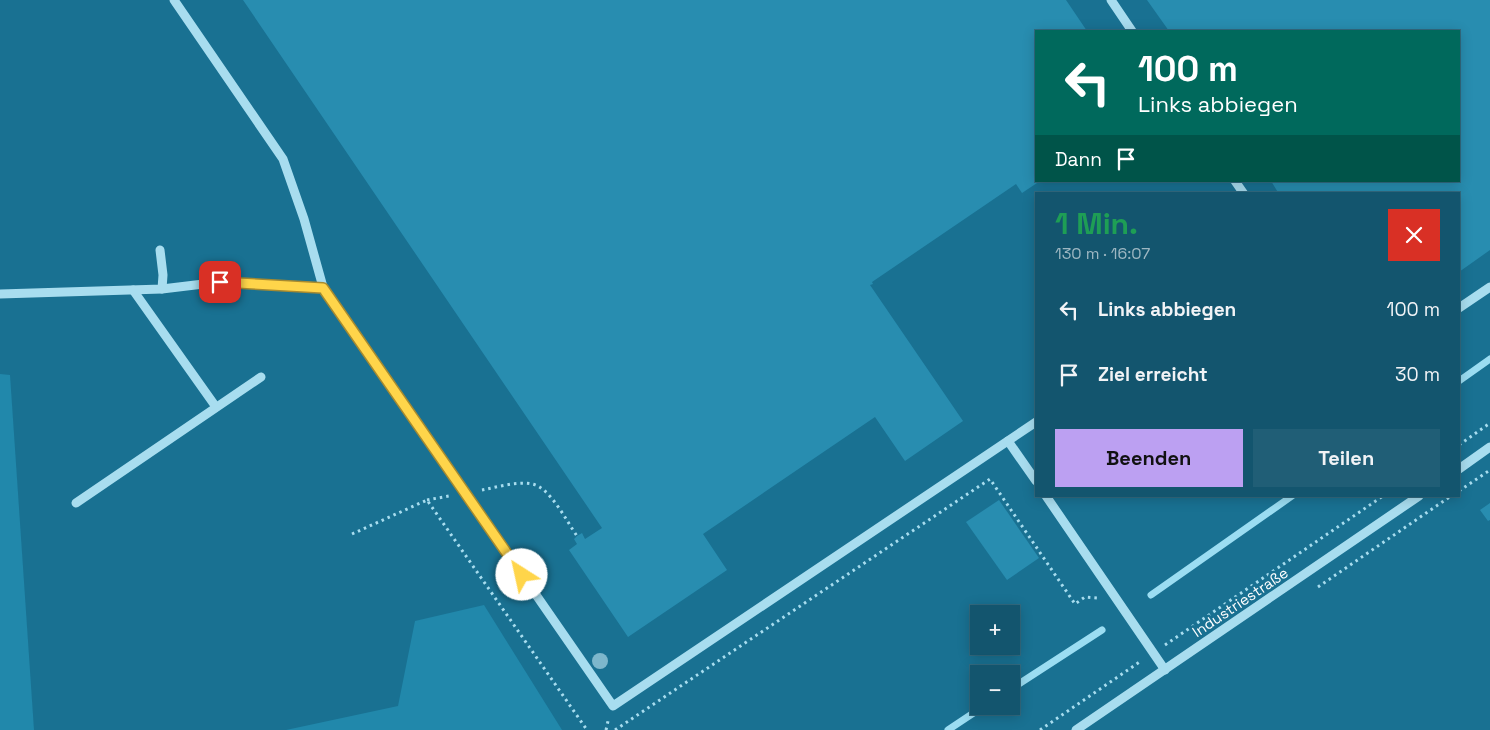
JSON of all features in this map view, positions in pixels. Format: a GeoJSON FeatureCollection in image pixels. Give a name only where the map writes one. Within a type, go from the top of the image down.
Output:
{"type":"FeatureCollection","features":[{"type":"Feature","properties":{"kind":"street"},"geometry":{"type":"LineString","coordinates":[[174,0],[283,159],[304,219],[323,288],[612,706],[1035,423]]}},
{"type":"Feature","properties":{"kind":"street"},"geometry":{"type":"LineString","coordinates":[[1111,0],[1131,30]]}},
{"type":"Feature","properties":{"kind":"street"},"geometry":{"type":"LineString","coordinates":[[160,250],[163,275],[162,289]]}},
{"type":"Feature","properties":{"kind":"street"},"geometry":{"type":"LineString","coordinates":[[0,294],[162,289],[220,282],[323,288]]}},
{"type":"Feature","properties":{"kind":"street"},"geometry":{"type":"LineString","coordinates":[[1460,307],[1490,287]]}},
{"type":"Feature","properties":{"kind":"street"},"geometry":{"type":"LineString","coordinates":[[133,290],[216,407]]}},
{"type":"Feature","properties":{"kind":"street"},"geometry":{"type":"LineString","coordinates":[[76,503],[262,377]]}},
{"type":"Feature","properties":{"kind":"street"},"geometry":{"type":"LineString","coordinates":[[1008,441],[1035,481]]}},
{"type":"Feature","properties":{"kind":"street"},"geometry":{"type":"LineString","coordinates":[[1460,468],[1490,448]]}},
{"type":"Feature","properties":{"kind":"street"},"geometry":{"type":"LineString","coordinates":[[1047,497],[1165,670]]}},
{"type":"Feature","properties":{"kind":"street","name":"Industriestraße"},"geometry":{"type":"LineString","coordinates":[[1076,730],[1417,497]]}},
{"type":"Feature","properties":{"kind":"path"},"geometry":{"type":"LineString","coordinates":[[1460,444],[1490,424]]}},
{"type":"Feature","properties":{"kind":"path"},"geometry":{"type":"LineString","coordinates":[[1460,490],[1490,470]]}},
{"type":"Feature","properties":{"kind":"path"},"geometry":{"type":"LineString","coordinates":[[615,730],[990,479],[1075,604],[1085,597],[1098,598],[1110,589]]}},
{"type":"Feature","properties":{"kind":"path"},"geometry":{"type":"LineString","coordinates":[[352,534],[428,500],[518,483],[534,484],[547,492],[577,536]]}},
{"type":"Feature","properties":{"kind":"path"},"geometry":{"type":"LineString","coordinates":[[1040,730],[1382,497]]}},
{"type":"Feature","properties":{"kind":"path"},"geometry":{"type":"LineString","coordinates":[[428,500],[587,730]]}},
{"type":"Feature","properties":{"kind":"shaded area"},"geometry":{"type":"Polygon","coordinates":[[[0,374],[10,375],[34,730],[0,730],[0,374]]]}},
{"type":"Feature","properties":{"kind":"shaded area"},"geometry":{"type":"Polygon","coordinates":[[[484,605],[562,730],[286,730],[398,706],[415,621],[484,605]]]}},
{"type":"Feature","properties":{"kind":"building"},"geometry":{"type":"Polygon","coordinates":[[[243,0],[1066,0],[1086,30],[1035,30],[1035,182],[1038,182],[1022,193],[1016,184],[870,285],[963,421],[905,461],[875,417],[703,534],[727,570],[628,637],[569,550],[577,544],[574,539],[577,536],[582,533],[585,539],[602,528],[243,0]]]}},
{"type":"Feature","properties":{"kind":"building"},"geometry":{"type":"Polygon","coordinates":[[[1147,0],[1490,0],[1490,250],[1460,271],[1460,192],[1278,192],[1272,182],[1460,182],[1460,30],[1168,30],[1147,0]]]}},
{"type":"Feature","properties":{"kind":"building"},"geometry":{"type":"Polygon","coordinates":[[[999,500],[1039,558],[1007,580],[966,522],[999,500]]]}},
{"type":"Feature","properties":{"kind":"building"},"geometry":{"type":"Polygon","coordinates":[[[1490,503],[1490,520],[1488,521],[1480,510],[1490,503]]]}},
{"type":"Feature","properties":{"kind":"waterway"},"geometry":{"type":"LineString","coordinates":[[1460,380],[1490,359]]}},
{"type":"Feature","properties":{"kind":"waterway"},"geometry":{"type":"LineString","coordinates":[[1151,595],[1291,497]]}},
{"type":"Feature","properties":{"kind":"waterway"},"geometry":{"type":"LineString","coordinates":[[1020,683],[1102,630]]}},
{"type":"Feature","properties":{"kind":"waterway"},"geometry":{"type":"LineString","coordinates":[[948,730],[970,715]]}},
{"type":"Feature","properties":{"kind":"route"},"geometry":{"type":"LineString","coordinates":[[220,282],[323,288],[522,575]]}}]}
